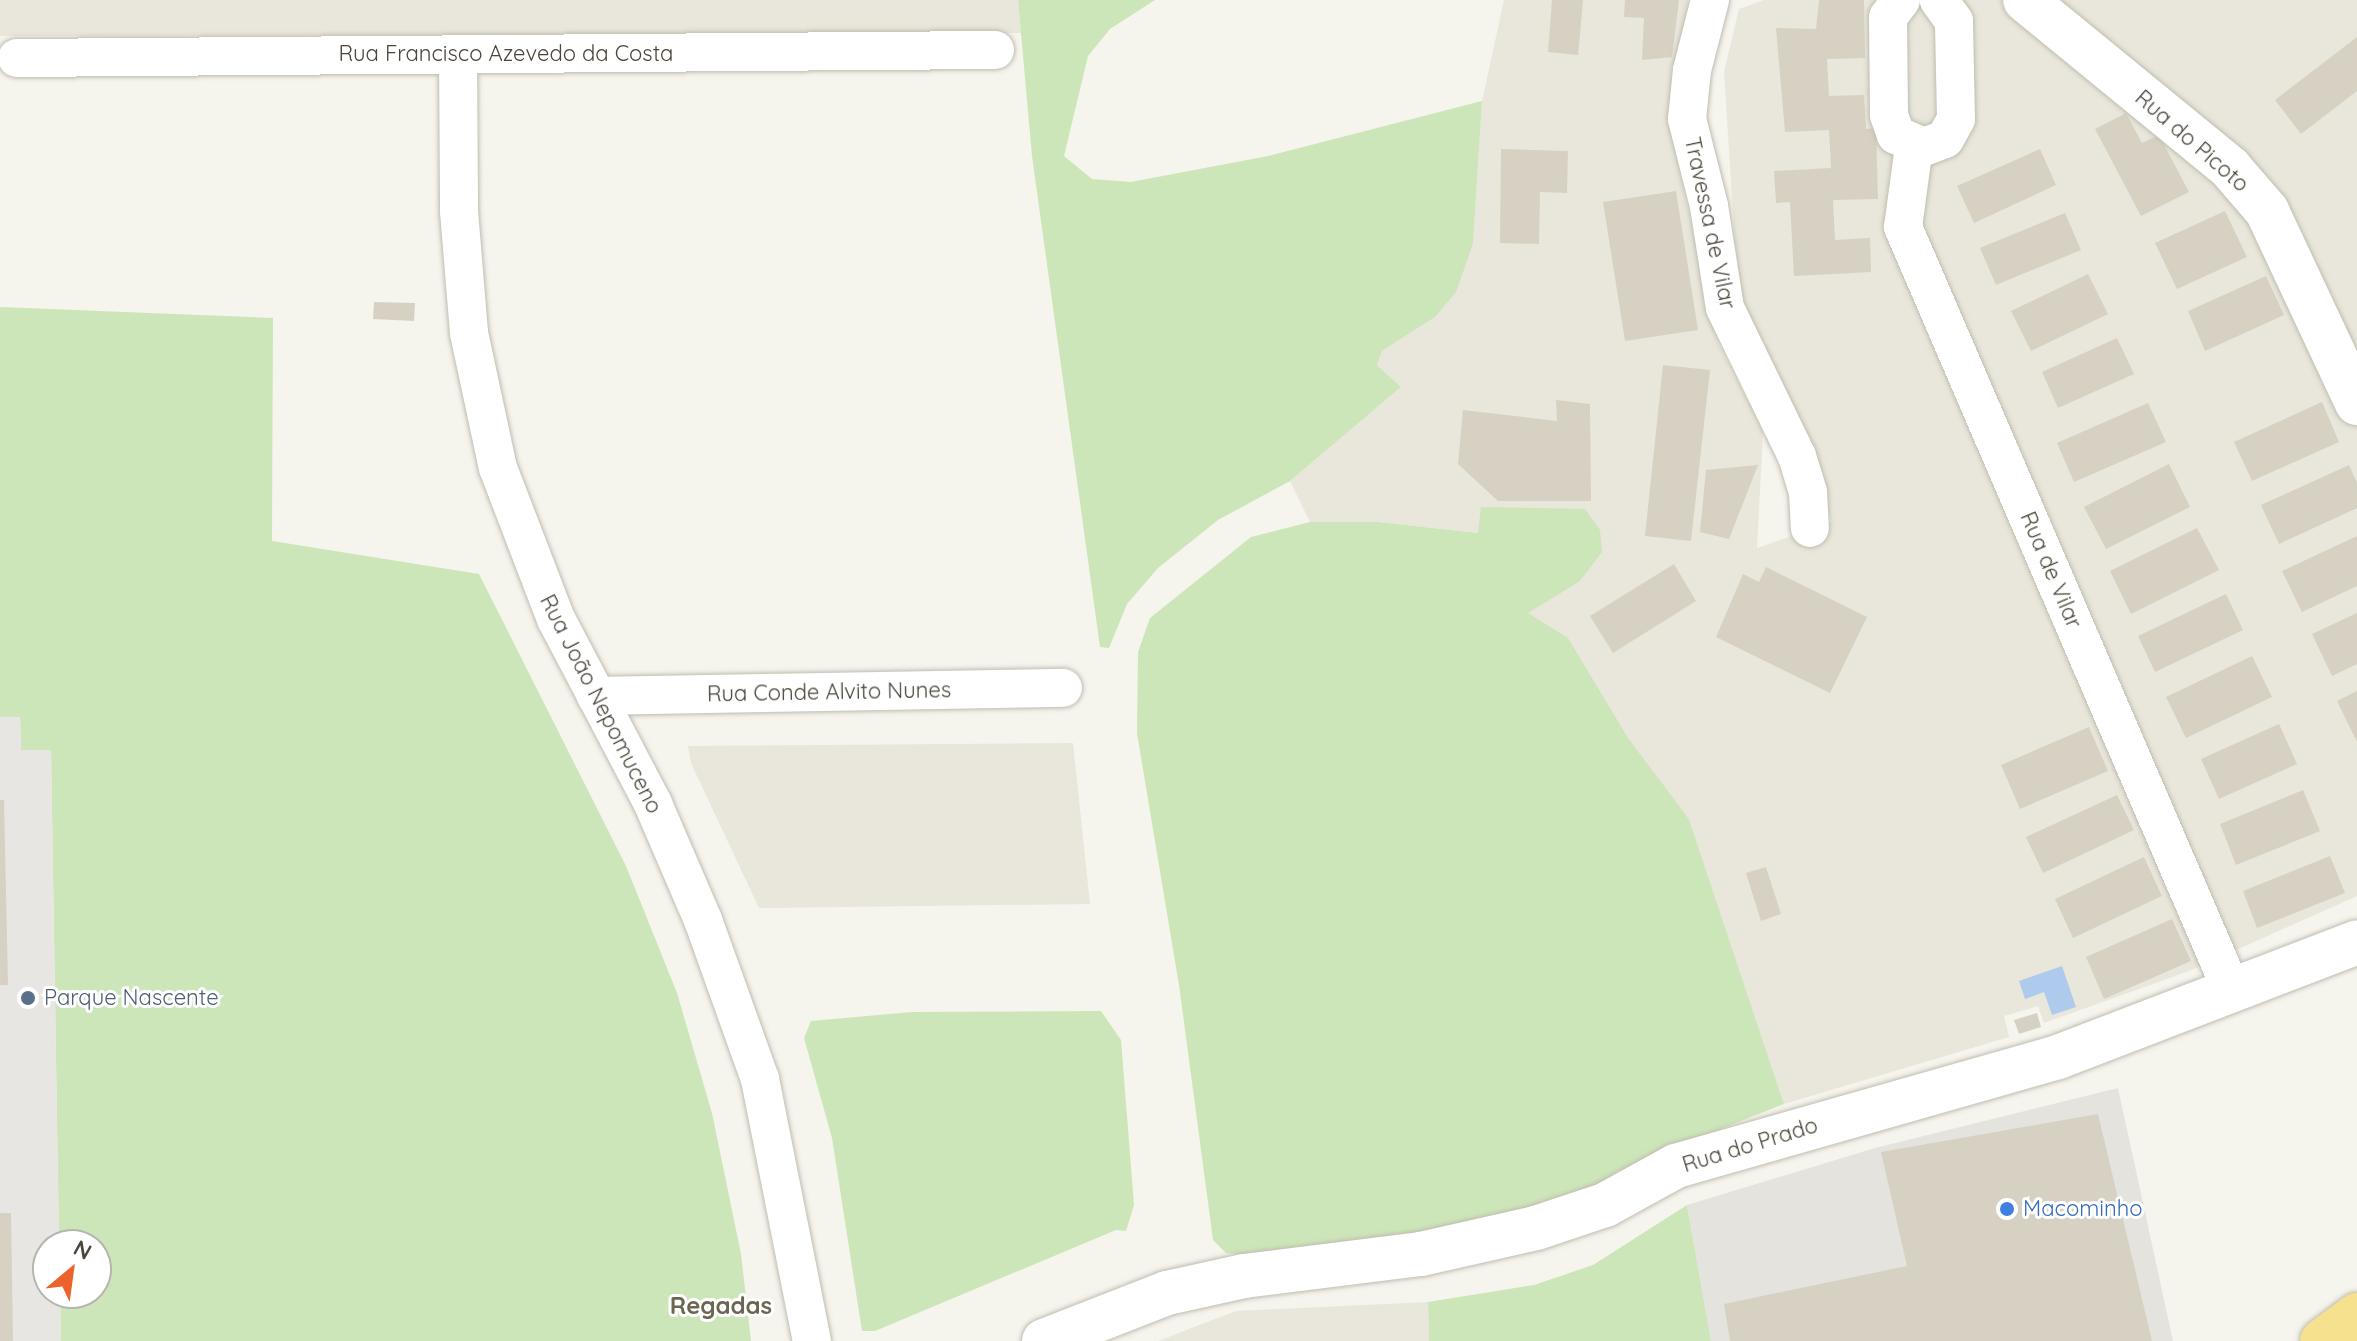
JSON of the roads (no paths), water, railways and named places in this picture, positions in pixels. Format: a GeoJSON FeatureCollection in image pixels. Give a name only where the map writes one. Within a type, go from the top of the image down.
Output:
{"type":"FeatureCollection","features":[{"type":"Feature","properties":{"kind":"highway"},"geometry":{"type":"LineString","coordinates":[[2322,1341],[2357,1315]]}},
{"type":"Feature","properties":{"kind":"street","name":"Travessa de Vilar"},"geometry":{"type":"LineString","coordinates":[[1710,0],[1692,70],[1687,119],[1709,206],[1725,308],[1797,456],[1808,492],[1810,528]]}},
{"type":"Feature","properties":{"kind":"street"},"geometry":{"type":"LineString","coordinates":[[1901,0],[1888,17],[1889,115],[1896,135],[1914,146],[1936,145],[1956,119],[1954,21],[1939,0]]}},
{"type":"Feature","properties":{"kind":"street","name":"Rua do Picoto"},"geometry":{"type":"LineString","coordinates":[[2025,0],[2230,168],[2267,211],[2357,403]]}},
{"type":"Feature","properties":{"kind":"street","name":"Rua Francisco Azevedo da Costa"},"geometry":{"type":"LineString","coordinates":[[17,58],[995,50]]}},
{"type":"Feature","properties":{"kind":"street","name":"Rua João Nepomuceno"},"geometry":{"type":"LineString","coordinates":[[458,55],[459,211],[469,333],[498,468],[539,581],[653,804],[703,920],[760,1079],[812,1341]]}},
{"type":"Feature","properties":{"kind":"street","name":"Rua de Vilar"},"geometry":{"type":"LineString","coordinates":[[1914,146],[1903,227],[2231,989]]}},
{"type":"Feature","properties":{"kind":"street","name":"Rua Conde Alvito Nunes"},"geometry":{"type":"LineString","coordinates":[[596,696],[1063,688]]}},
{"type":"Feature","properties":{"kind":"street","name":"Rua do Prado"},"geometry":{"type":"LineString","coordinates":[[1044,1341],[1167,1293],[1244,1276],[1421,1254],[1536,1228],[1605,1205],[1676,1166],[2058,1057],[2357,942]]}},
{"type":"Feature","properties":{"kind":"water"},"geometry":{"type":"Polygon","coordinates":[[[2062,966],[2076,1007],[2052,1015],[2044,992],[2025,999],[2019,981],[2062,966]]]}},
{"type":"Feature","properties":{"kind":"place","name":"Parque Nascente"},"geometry":{"type":"Point","coordinates":[28,998]}},
{"type":"Feature","properties":{"kind":"place","name":"Macominho"},"geometry":{"type":"Point","coordinates":[2007,1209]}},
{"type":"Feature","properties":{"kind":"district","name":"Regadas"},"geometry":{"type":"Point","coordinates":[721,1306]}}]}
